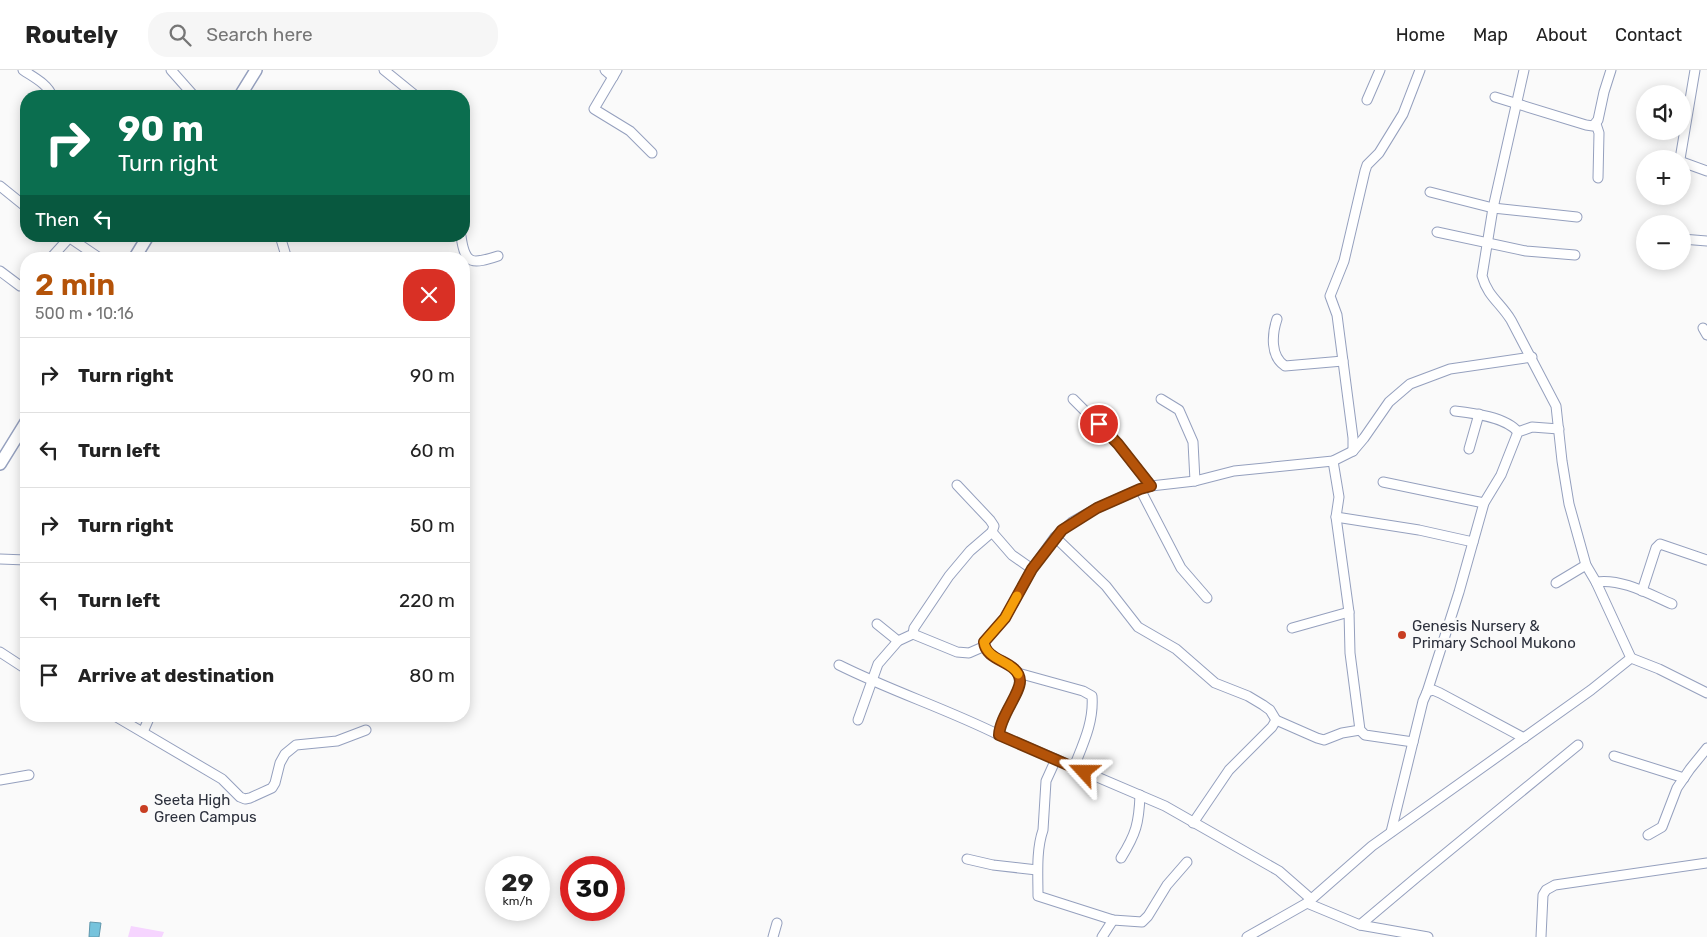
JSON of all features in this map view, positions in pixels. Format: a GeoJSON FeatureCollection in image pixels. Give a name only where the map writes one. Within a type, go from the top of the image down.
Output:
{"type":"FeatureCollection","features":[{"type":"Feature","properties":{"kind":"main road"},"geometry":{"type":"LineString","coordinates":[[244,90],[256,70]]}},
{"type":"Feature","properties":{"kind":"main road"},"geometry":{"type":"LineString","coordinates":[[0,464],[20,432]]}},
{"type":"Feature","properties":{"kind":"street"},"geometry":{"type":"LineString","coordinates":[[22,70],[45,85],[49,90]]}},
{"type":"Feature","properties":{"kind":"street"},"geometry":{"type":"LineString","coordinates":[[171,70],[189,90]]}},
{"type":"Feature","properties":{"kind":"street"},"geometry":{"type":"LineString","coordinates":[[384,70],[409,90]]}},
{"type":"Feature","properties":{"kind":"street"},"geometry":{"type":"LineString","coordinates":[[605,70],[615,74],[594,109],[630,131],[652,153]]}},
{"type":"Feature","properties":{"kind":"street"},"geometry":{"type":"LineString","coordinates":[[1367,100],[1380,70]]}},
{"type":"Feature","properties":{"kind":"street"},"geometry":{"type":"LineString","coordinates":[[1353,451],[1344,361],[1337,315],[1330,296],[1344,261],[1364,171],[1379,152],[1403,114],[1420,70]]}},
{"type":"Feature","properties":{"kind":"street"},"geometry":{"type":"LineString","coordinates":[[1524,70],[1493,208],[1482,276],[1485,286],[1493,299],[1504,308],[1511,320],[1556,406],[1568,504],[1586,565],[1596,582],[1631,658],[1659,669],[1707,693]]}},
{"type":"Feature","properties":{"kind":"street"},"geometry":{"type":"LineString","coordinates":[[1598,178],[1599,133],[1596,124],[1612,70]]}},
{"type":"Feature","properties":{"kind":"street"},"geometry":{"type":"LineString","coordinates":[[1682,150],[1695,70]]}},
{"type":"Feature","properties":{"kind":"street"},"geometry":{"type":"LineString","coordinates":[[1495,97],[1586,125],[1596,124]]}},
{"type":"Feature","properties":{"kind":"street"},"geometry":{"type":"LineString","coordinates":[[1691,165],[1707,171]]}},
{"type":"Feature","properties":{"kind":"street"},"geometry":{"type":"LineString","coordinates":[[0,186],[20,200]]}},
{"type":"Feature","properties":{"kind":"street"},"geometry":{"type":"LineString","coordinates":[[1430,192],[1493,208],[1577,218]]}},
{"type":"Feature","properties":{"kind":"street"},"geometry":{"type":"LineString","coordinates":[[1436,232],[1526,251],[1575,255]]}},
{"type":"Feature","properties":{"kind":"street"},"geometry":{"type":"LineString","coordinates":[[1691,240],[1707,241]]}},
{"type":"Feature","properties":{"kind":"street"},"geometry":{"type":"LineString","coordinates":[[56,252],[64,242]]}},
{"type":"Feature","properties":{"kind":"street"},"geometry":{"type":"LineString","coordinates":[[76,242],[90,252]]}},
{"type":"Feature","properties":{"kind":"street"},"geometry":{"type":"LineString","coordinates":[[470,260],[480,262],[498,256]]}},
{"type":"Feature","properties":{"kind":"street"},"geometry":{"type":"LineString","coordinates":[[0,271],[20,286]]}},
{"type":"Feature","properties":{"kind":"street"},"geometry":{"type":"LineString","coordinates":[[1277,319],[1274,331],[1274,349],[1279,362],[1284,366],[1344,361]]}},
{"type":"Feature","properties":{"kind":"street"},"geometry":{"type":"LineString","coordinates":[[999,735],[1002,721],[1019,687],[1020,680],[1018,673],[1010,665],[994,657],[984,642],[1005,618],[1032,569],[1055,537],[1072,522],[1097,508],[1151,486],[1195,481],[1234,471],[1333,461],[1353,451],[1389,402],[1410,384],[1450,369],[1532,357]]}},
{"type":"Feature","properties":{"kind":"street"},"geometry":{"type":"LineString","coordinates":[[1073,399],[1118,444],[1151,486]]}},
{"type":"Feature","properties":{"kind":"street"},"geometry":{"type":"LineString","coordinates":[[1161,399],[1180,410],[1193,442],[1195,481]]}},
{"type":"Feature","properties":{"kind":"street"},"geometry":{"type":"LineString","coordinates":[[1455,411],[1489,416],[1515,428],[1518,432]]}},
{"type":"Feature","properties":{"kind":"street"},"geometry":{"type":"LineString","coordinates":[[1470,449],[1479,414]]}},
{"type":"Feature","properties":{"kind":"street"},"geometry":{"type":"LineString","coordinates":[[1392,832],[1423,701],[1459,592],[1484,503],[1501,475],[1518,432],[1532,427],[1559,429]]}},
{"type":"Feature","properties":{"kind":"street"},"geometry":{"type":"LineString","coordinates":[[1333,461],[1339,497],[1336,517],[1349,612],[1350,653],[1360,730],[1365,735],[1413,742]]}},
{"type":"Feature","properties":{"kind":"street"},"geometry":{"type":"LineString","coordinates":[[1384,482],[1484,503]]}},
{"type":"Feature","properties":{"kind":"street"},"geometry":{"type":"LineString","coordinates":[[913,634],[914,628],[949,576],[970,551],[992,532],[994,526],[958,485]]}},
{"type":"Feature","properties":{"kind":"street"},"geometry":{"type":"LineString","coordinates":[[1140,489],[1181,568],[1207,598]]}},
{"type":"Feature","properties":{"kind":"street"},"geometry":{"type":"LineString","coordinates":[[1336,517],[1419,530],[1473,542]]}},
{"type":"Feature","properties":{"kind":"street"},"geometry":{"type":"LineString","coordinates":[[992,532],[1012,555],[1032,569]]}},
{"type":"Feature","properties":{"kind":"street"},"geometry":{"type":"LineString","coordinates":[[1055,537],[1106,586],[1138,627],[1176,649],[1215,683],[1248,696],[1270,710],[1276,720],[1324,740],[1342,733],[1360,730]]}},
{"type":"Feature","properties":{"kind":"street"},"geometry":{"type":"LineString","coordinates":[[1642,591],[1656,548],[1660,544],[1707,560]]}},
{"type":"Feature","properties":{"kind":"street"},"geometry":{"type":"LineString","coordinates":[[0,559],[20,560]]}},
{"type":"Feature","properties":{"kind":"street"},"geometry":{"type":"LineString","coordinates":[[1556,583],[1586,565]]}},
{"type":"Feature","properties":{"kind":"street"},"geometry":{"type":"LineString","coordinates":[[1596,582],[1605,581],[1642,591],[1672,604]]}},
{"type":"Feature","properties":{"kind":"street"},"geometry":{"type":"LineString","coordinates":[[1292,628],[1349,612]]}},
{"type":"Feature","properties":{"kind":"street"},"geometry":{"type":"LineString","coordinates":[[877,624],[898,641]]}},
{"type":"Feature","properties":{"kind":"street"},"geometry":{"type":"LineString","coordinates":[[858,720],[878,664],[898,641],[913,634],[957,652],[969,653],[985,646]]}},
{"type":"Feature","properties":{"kind":"street"},"geometry":{"type":"LineString","coordinates":[[0,652],[20,665]]}},
{"type":"Feature","properties":{"kind":"street"},"geometry":{"type":"LineString","coordinates":[[1247,937],[1309,901],[1392,832],[1591,690],[1631,658]]}},
{"type":"Feature","properties":{"kind":"street"},"geometry":{"type":"LineString","coordinates":[[839,665],[872,681],[973,722],[1165,806],[1279,871],[1309,901],[1360,925],[1428,937]]}},
{"type":"Feature","properties":{"kind":"street"},"geometry":{"type":"LineString","coordinates":[[1018,673],[1083,691],[1092,696],[1093,710],[1088,731],[1074,767]]}},
{"type":"Feature","properties":{"kind":"street"},"geometry":{"type":"LineString","coordinates":[[1427,692],[1433,690],[1440,693],[1524,738]]}},
{"type":"Feature","properties":{"kind":"street"},"geometry":{"type":"LineString","coordinates":[[1193,823],[1229,770],[1272,727],[1276,720]]}},
{"type":"Feature","properties":{"kind":"street"},"geometry":{"type":"LineString","coordinates":[[124,722],[222,779],[245,800],[272,788],[285,754],[296,746],[337,741],[366,730]]}},
{"type":"Feature","properties":{"kind":"street"},"geometry":{"type":"LineString","coordinates":[[142,732],[147,722]]}},
{"type":"Feature","properties":{"kind":"street"},"geometry":{"type":"LineString","coordinates":[[1360,925],[1578,745]]}},
{"type":"Feature","properties":{"kind":"street"},"geometry":{"type":"LineString","coordinates":[[1648,835],[1662,827],[1677,788],[1707,748]]}},
{"type":"Feature","properties":{"kind":"street"},"geometry":{"type":"LineString","coordinates":[[1614,756],[1684,778]]}},
{"type":"Feature","properties":{"kind":"street"},"geometry":{"type":"LineString","coordinates":[[1056,759],[1046,781],[1043,830],[1037,870],[1038,896],[1113,920],[1142,922],[1148,916],[1167,885],[1187,862]]}},
{"type":"Feature","properties":{"kind":"street"},"geometry":{"type":"LineString","coordinates":[[0,780],[29,775]]}},
{"type":"Feature","properties":{"kind":"street"},"geometry":{"type":"LineString","coordinates":[[1121,858],[1132,840],[1139,819],[1140,795]]}},
{"type":"Feature","properties":{"kind":"street"},"geometry":{"type":"LineString","coordinates":[[967,859],[1037,870]]}},
{"type":"Feature","properties":{"kind":"street"},"geometry":{"type":"LineString","coordinates":[[1541,937],[1543,895],[1546,890],[1555,885],[1707,863]]}},
{"type":"Feature","properties":{"kind":"street"},"geometry":{"type":"LineString","coordinates":[[1102,937],[1113,920]]}},
{"type":"Feature","properties":{"kind":"street"},"geometry":{"type":"LineString","coordinates":[[773,937],[777,923]]}},
{"type":"Feature","properties":{"kind":"shaded area"},"geometry":{"type":"Polygon","coordinates":[[[131,926],[164,932],[162,937],[128,937],[131,926]]]}},
{"type":"Feature","properties":{"kind":"water"},"geometry":{"type":"Polygon","coordinates":[[[90,922],[101,923],[99,937],[89,937],[90,922]]]}},
{"type":"Feature","properties":{"kind":"slow traffic"},"geometry":{"type":"LineString","coordinates":[[1017,596],[1005,618],[984,642],[994,657],[1010,665],[1018,674]]}},
{"type":"Feature","properties":{"kind":"place","name":"Genesis Nursery & Primary School Mukono"},"geometry":{"type":"Point","coordinates":[1402,635]}},
{"type":"Feature","properties":{"kind":"place","name":"Seeta High Green Campus"},"geometry":{"type":"Point","coordinates":[144,809]}},
{"type":"Feature","properties":{"kind":"route"},"geometry":{"type":"LineString","coordinates":[[1084,772],[999,735],[1002,721],[1019,687],[1020,680],[1016,670],[994,657],[984,642],[1005,618],[1032,569],[1062,530],[1097,508],[1151,486],[1118,444],[1099,424]]}}]}
